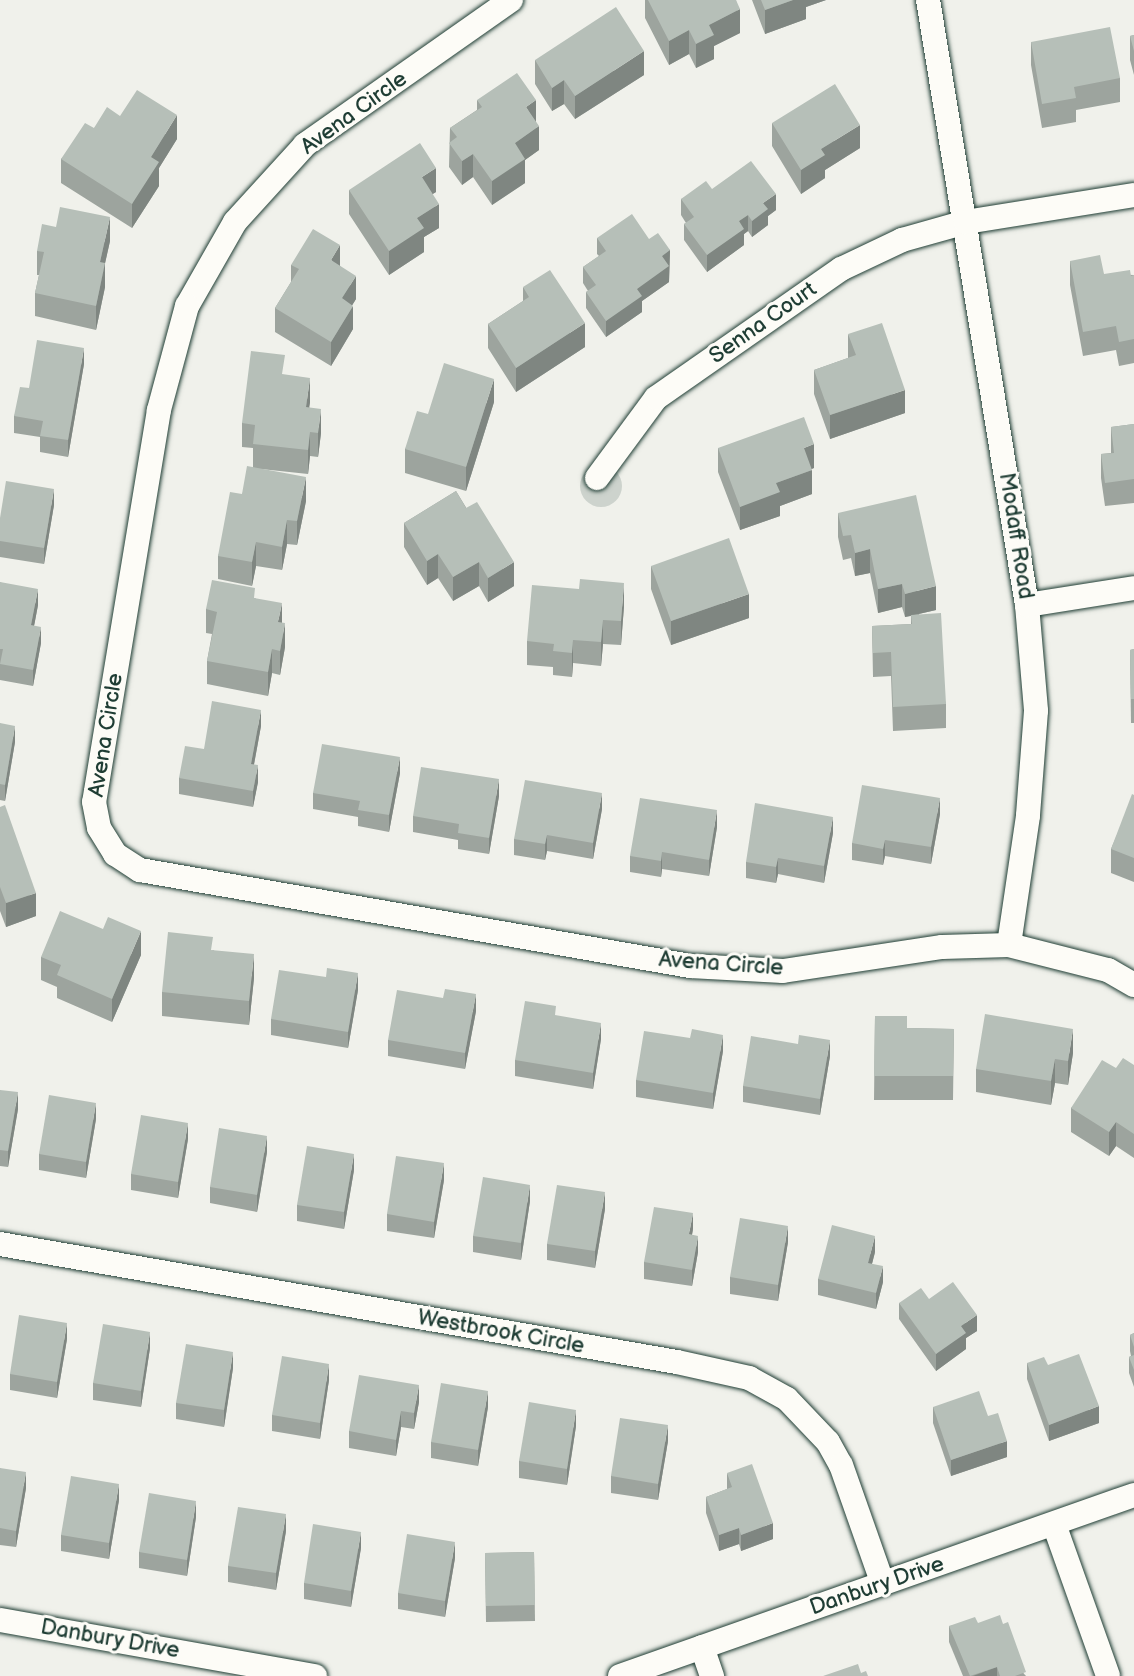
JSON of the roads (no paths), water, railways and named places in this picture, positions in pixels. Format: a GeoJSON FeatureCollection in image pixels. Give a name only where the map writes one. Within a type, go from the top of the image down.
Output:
{"type":"FeatureCollection","features":[{"type":"Feature","properties":{"kind":"street","name":"Avena Circle"},"geometry":{"type":"LineString","coordinates":[[511,0],[305,145],[235,222],[187,306],[159,410],[94,802],[99,828],[115,854],[140,870],[690,966],[783,971],[942,947],[1009,945]]}},
{"type":"Feature","properties":{"kind":"street","name":"Modaff Road"},"geometry":{"type":"LineString","coordinates":[[928,0],[1027,605],[1036,711],[1028,816],[1009,945]]}},
{"type":"Feature","properties":{"kind":"street","name":"Senna Court"},"geometry":{"type":"LineString","coordinates":[[597,478],[656,398],[808,292],[874,252],[902,240],[966,222],[1134,195]]}},
{"type":"Feature","properties":{"kind":"street"},"geometry":{"type":"LineString","coordinates":[[1027,605],[1134,588]]}},
{"type":"Feature","properties":{"kind":"street"},"geometry":{"type":"LineString","coordinates":[[1009,945],[1108,970],[1134,985]]}},
{"type":"Feature","properties":{"kind":"street","name":"Westbrook Circle"},"geometry":{"type":"LineString","coordinates":[[0,1244],[677,1362],[749,1378],[787,1399],[828,1442],[841,1465],[883,1584]]}},
{"type":"Feature","properties":{"kind":"street","name":"Danbury Drive"},"geometry":{"type":"LineString","coordinates":[[620,1676],[1134,1495]]}},
{"type":"Feature","properties":{"kind":"street"},"geometry":{"type":"LineString","coordinates":[[1054,1524],[1108,1676]]}},
{"type":"Feature","properties":{"kind":"street","name":"Danbury Drive"},"geometry":{"type":"LineString","coordinates":[[0,1620],[315,1676]]}},
{"type":"Feature","properties":{"kind":"street"},"geometry":{"type":"LineString","coordinates":[[702,1647],[712,1676]]}}]}
